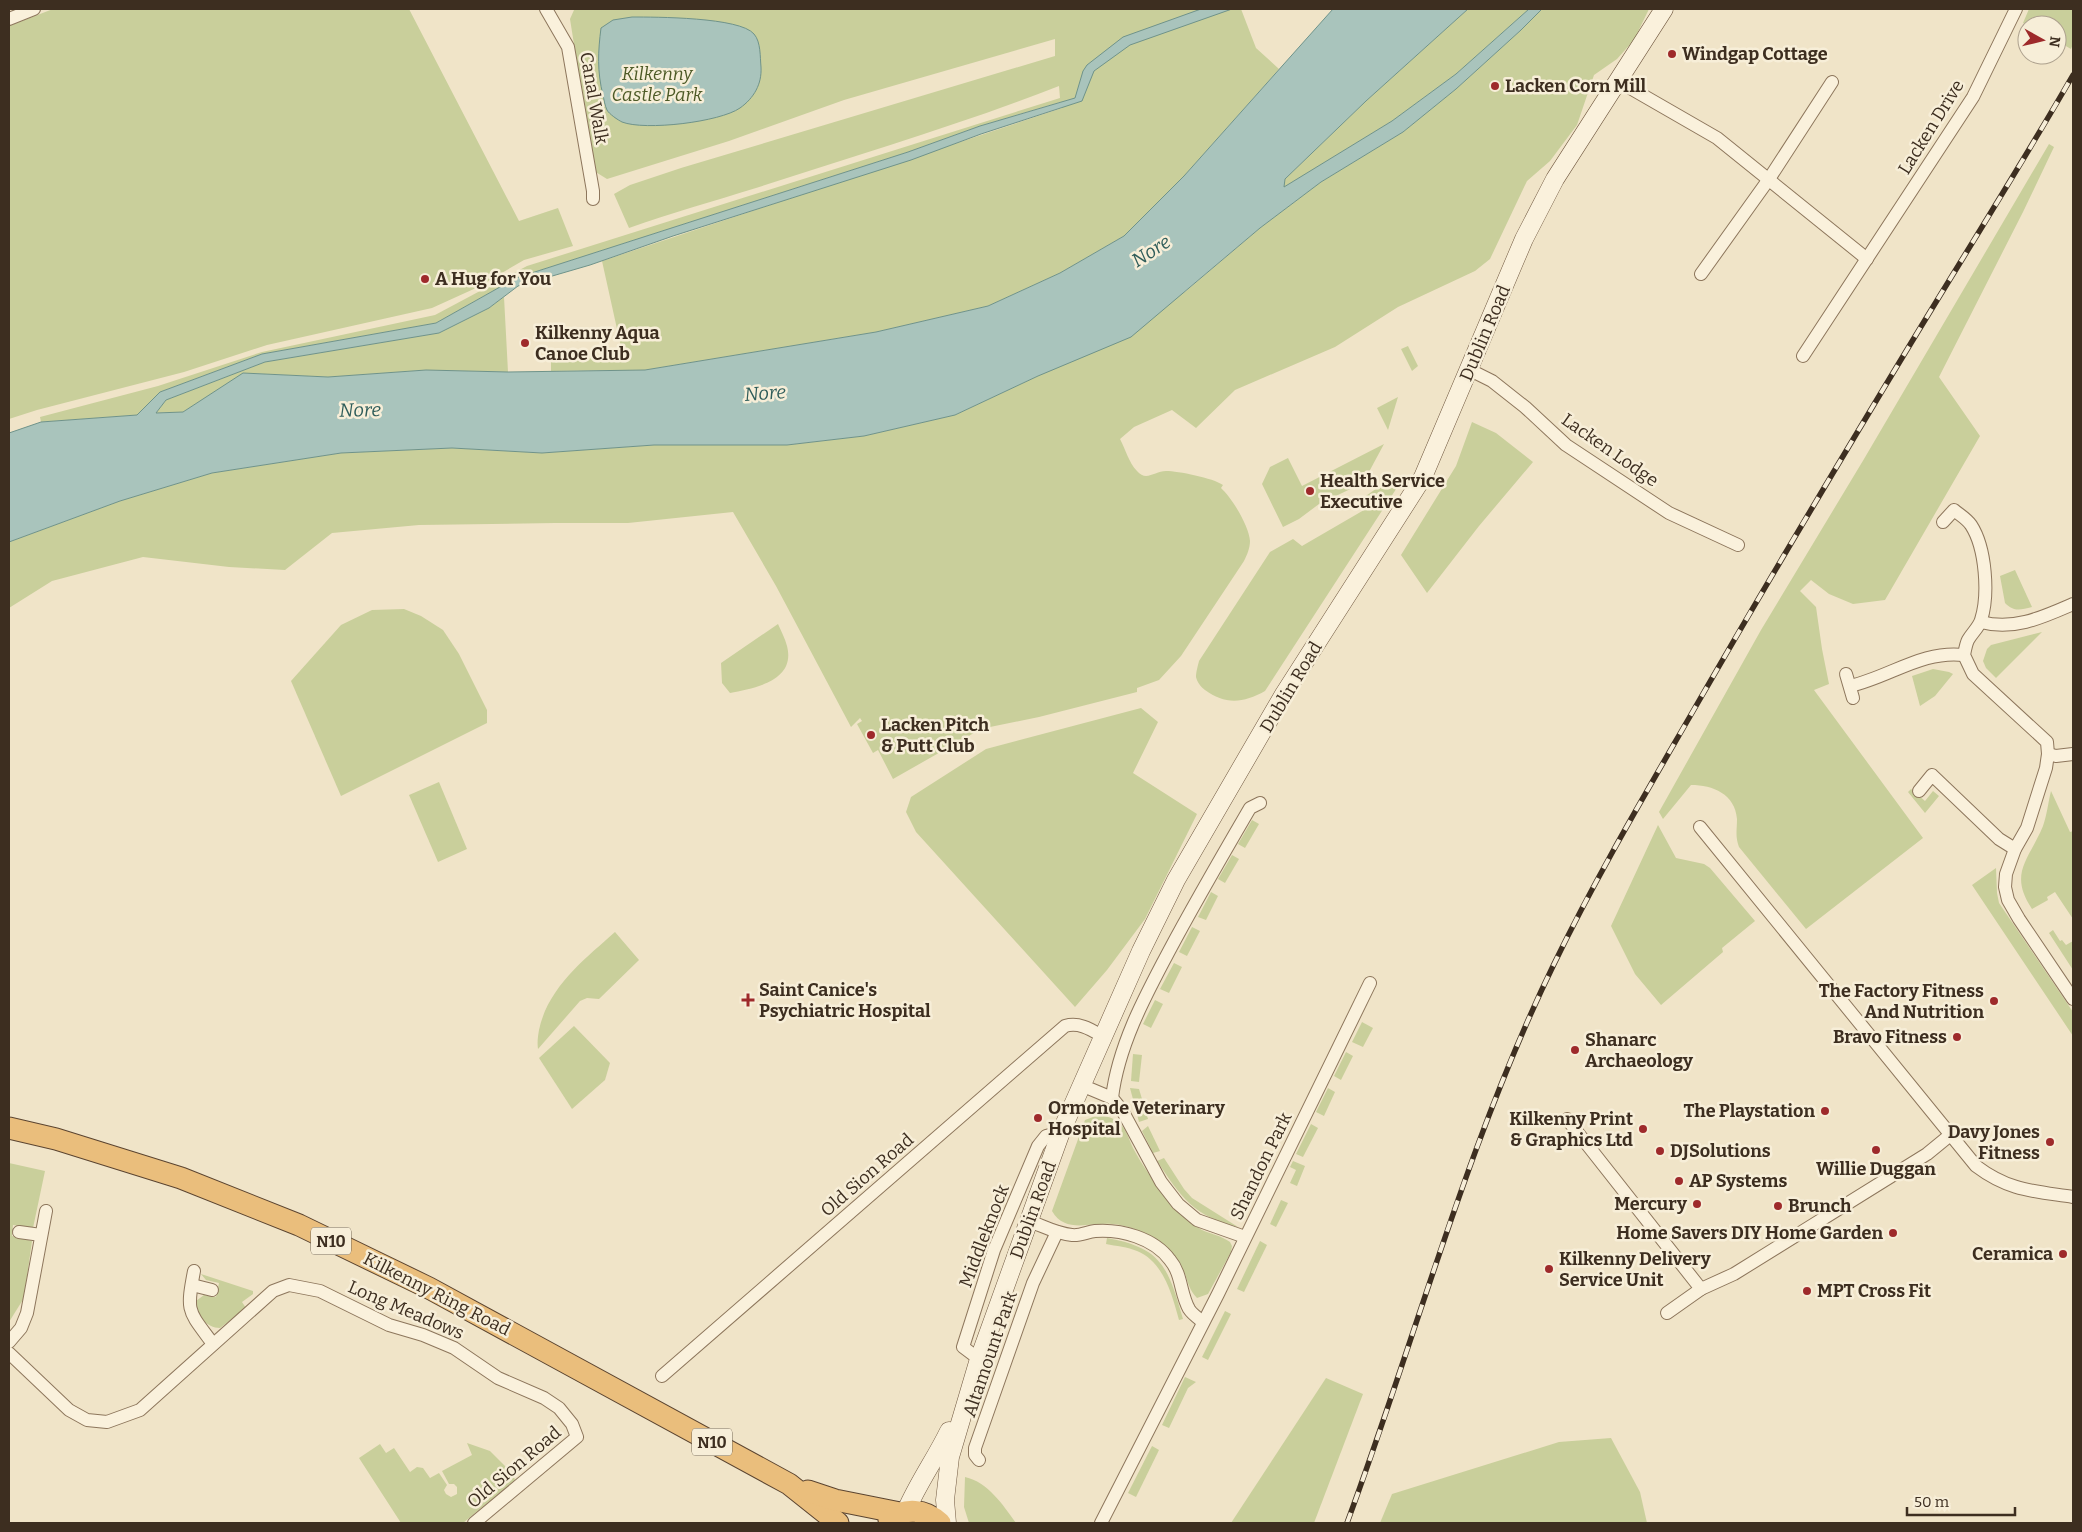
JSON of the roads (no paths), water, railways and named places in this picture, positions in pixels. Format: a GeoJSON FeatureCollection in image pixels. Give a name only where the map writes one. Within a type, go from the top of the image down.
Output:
{"type":"FeatureCollection","features":[{"type":"Feature","properties":{"kind":"highway","name":"Kilkenny Ring Road"},"geometry":{"type":"LineString","coordinates":[[9,1128],[56,1139],[181,1178],[299,1225],[429,1288],[789,1484],[835,1500],[897,1516]]}},
{"type":"Feature","properties":{"kind":"highway","name":"Kilkenny Ring Road"},"geometry":{"type":"LineString","coordinates":[[789,1484],[838,1523]]}},
{"type":"Feature","properties":{"kind":"highway","name":"N10"},"geometry":{"type":"LineString","coordinates":[[897,1516],[926,1513],[940,1523]]}},
{"type":"Feature","properties":{"kind":"main road","name":"Dublin Road"},"geometry":{"type":"LineString","coordinates":[[947,1523],[945,1500],[950,1457],[968,1391],[1061,1132],[1141,951],[1176,880],[1284,694],[1423,478],[1524,239],[1551,187],[1664,9]]}},
{"type":"Feature","properties":{"kind":"main road","name":"Dublin Road"},"geometry":{"type":"LineString","coordinates":[[897,1516],[938,1453],[968,1391]]}},
{"type":"Feature","properties":{"kind":"street"},"geometry":{"type":"LineString","coordinates":[[9,19],[34,9]]}},
{"type":"Feature","properties":{"kind":"street","name":"Canal Walk"},"geometry":{"type":"LineString","coordinates":[[546,9],[568,47],[593,199]]}},
{"type":"Feature","properties":{"kind":"street","name":"Lacken Drive"},"geometry":{"type":"LineString","coordinates":[[1803,356],[1972,97],[2016,9]]}},
{"type":"Feature","properties":{"kind":"street"},"geometry":{"type":"LineString","coordinates":[[1618,82],[1717,138],[1867,259]]}},
{"type":"Feature","properties":{"kind":"street"},"geometry":{"type":"LineString","coordinates":[[1701,274],[1769,179],[1832,82]]}},
{"type":"Feature","properties":{"kind":"street","name":"Lacken Lodge"},"geometry":{"type":"LineString","coordinates":[[1470,370],[1492,381],[1525,407],[1566,444],[1669,513],[1738,545]]}},
{"type":"Feature","properties":{"kind":"street"},"geometry":{"type":"LineString","coordinates":[[1943,522],[1954,510],[1965,518],[1972,527],[1980,546],[1985,573],[1985,598],[1981,622],[1968,640],[1964,654],[1973,674],[2047,742],[2046,768],[2038,787],[2029,821],[2015,849],[2006,874],[2005,887],[2008,900],[2073,999]]}},
{"type":"Feature","properties":{"kind":"street"},"geometry":{"type":"LineString","coordinates":[[1981,622],[1995,625],[2014,625],[2044,617],[2073,604]]}},
{"type":"Feature","properties":{"kind":"street"},"geometry":{"type":"LineString","coordinates":[[1850,686],[1863,683],[1934,655],[1964,654]]}},
{"type":"Feature","properties":{"kind":"street"},"geometry":{"type":"LineString","coordinates":[[2048,754],[2056,756],[2073,754]]}},
{"type":"Feature","properties":{"kind":"street"},"geometry":{"type":"LineString","coordinates":[[1919,791],[1932,775],[1999,840],[2015,849]]}},
{"type":"Feature","properties":{"kind":"street"},"geometry":{"type":"LineString","coordinates":[[1081,1085],[1112,1098],[1114,1083],[1125,1047],[1147,992],[1210,874],[1250,808],[1260,803]]}},
{"type":"Feature","properties":{"kind":"street"},"geometry":{"type":"LineString","coordinates":[[1700,827],[1949,1136],[1976,1166],[1998,1182],[2012,1187],[2073,1197]]}},
{"type":"Feature","properties":{"kind":"street","name":"Shandon Park"},"geometry":{"type":"LineString","coordinates":[[1112,1098],[1122,1110],[1161,1182],[1178,1204],[1197,1220],[1245,1237],[1370,983]]}},
{"type":"Feature","properties":{"kind":"street","name":"Old Sion Road"},"geometry":{"type":"LineString","coordinates":[[662,1376],[1065,1026],[1073,1024],[1082,1025],[1102,1036]]}},
{"type":"Feature","properties":{"kind":"street"},"geometry":{"type":"LineString","coordinates":[[1567,1119],[1701,1289]]}},
{"type":"Feature","properties":{"kind":"street","name":"Middleknock"},"geometry":{"type":"LineString","coordinates":[[979,1359],[963,1347],[994,1250],[1038,1146],[1046,1136],[1061,1132]]}},
{"type":"Feature","properties":{"kind":"street"},"geometry":{"type":"LineString","coordinates":[[1667,1313],[1701,1289],[1734,1274],[1927,1154],[1949,1136]]}},
{"type":"Feature","properties":{"kind":"street"},"geometry":{"type":"LineString","coordinates":[[9,1342],[21,1328],[27,1314],[46,1211]]}},
{"type":"Feature","properties":{"kind":"street"},"geometry":{"type":"LineString","coordinates":[[1029,1221],[1073,1236],[1095,1231],[1119,1231],[1138,1237],[1155,1246],[1170,1259],[1179,1275],[1190,1311],[1202,1322]]}},
{"type":"Feature","properties":{"kind":"street"},"geometry":{"type":"LineString","coordinates":[[19,1232],[41,1235]]}},
{"type":"Feature","properties":{"kind":"street","name":"Altamount Park"},"geometry":{"type":"LineString","coordinates":[[978,1460],[975,1455],[975,1448],[978,1439],[1033,1283],[1057,1232]]}},
{"type":"Feature","properties":{"kind":"street"},"geometry":{"type":"LineString","coordinates":[[1101,1523],[1245,1237]]}},
{"type":"Feature","properties":{"kind":"street"},"geometry":{"type":"LineString","coordinates":[[194,1271],[189,1302],[190,1312],[213,1344]]}},
{"type":"Feature","properties":{"kind":"street","name":"Long Meadows"},"geometry":{"type":"LineString","coordinates":[[9,1353],[69,1410],[87,1420],[107,1422],[140,1410],[273,1291],[289,1285],[304,1287],[320,1292],[389,1325],[423,1335],[454,1348],[498,1378],[544,1398],[559,1408],[572,1424],[577,1437]]}},
{"type":"Feature","properties":{"kind":"street"},"geometry":{"type":"LineString","coordinates":[[192,1286],[212,1290]]}},
{"type":"Feature","properties":{"kind":"street","name":"Old Sion Road"},"geometry":{"type":"LineString","coordinates":[[474,1523],[577,1437]]}},
{"type":"Feature","properties":{"kind":"water","name":"Nore"},"geometry":{"type":"Polygon","coordinates":[[[1201,9],[1232,9],[1130,45],[1094,71],[1082,101],[981,134],[911,160],[673,236],[590,265],[518,286],[489,308],[439,333],[265,362],[166,400],[156,413],[183,412],[243,373],[328,377],[426,370],[508,372],[645,370],[876,332],[988,306],[1060,273],[1124,236],[1184,176],[1333,9],[1468,9],[1366,101],[1285,179],[1284,187],[1392,121],[1456,74],[1529,9],[1542,9],[1456,89],[1403,132],[1321,182],[1260,228],[1131,337],[1038,376],[955,415],[864,436],[787,445],[654,445],[542,453],[452,448],[341,453],[212,473],[120,501],[9,542],[9,433],[41,422],[137,415],[160,392],[262,354],[436,323],[516,278],[908,152],[980,126],[1075,98],[1083,71],[1087,65],[1123,37],[1201,9]]]}},
{"type":"Feature","properties":{"kind":"water"},"geometry":{"type":"Polygon","coordinates":[[[632,17],[696,19],[746,28],[756,37],[760,50],[761,73],[753,95],[740,108],[730,113],[700,121],[647,126],[633,125],[618,120],[607,110],[601,86],[599,45],[601,28],[613,20],[632,17]]]}},
{"type":"Feature","properties":{"kind":"railway"},"geometry":{"type":"LineString","coordinates":[[1347,1523],[1468,1170],[1523,1032],[1588,896],[1751,611],[2073,75]]}},
{"type":"Feature","properties":{"kind":"place","name":"Windgap Cottage"},"geometry":{"type":"Point","coordinates":[1672,54]}},
{"type":"Feature","properties":{"kind":"place","name":"Lacken Corn Mill"},"geometry":{"type":"Point","coordinates":[1495,86]}},
{"type":"Feature","properties":{"kind":"place","name":"A Hug for You"},"geometry":{"type":"Point","coordinates":[425,279]}},
{"type":"Feature","properties":{"kind":"place","name":"Kilkenny Aqua Canoe Club"},"geometry":{"type":"Point","coordinates":[525,343]}},
{"type":"Feature","properties":{"kind":"place","name":"Health Service Executive"},"geometry":{"type":"Point","coordinates":[1310,491]}},
{"type":"Feature","properties":{"kind":"place","name":"Lacken Pitch & Putt Club"},"geometry":{"type":"Point","coordinates":[871,735]}},
{"type":"Feature","properties":{"kind":"place","name":"Saint Canice's Psychiatric Hospital"},"geometry":{"type":"Point","coordinates":[748,1000]}},
{"type":"Feature","properties":{"kind":"place","name":"The Factory Fitness And Nutrition"},"geometry":{"type":"Point","coordinates":[1994,1001]}},
{"type":"Feature","properties":{"kind":"place","name":"Bravo Fitness"},"geometry":{"type":"Point","coordinates":[1957,1037]}},
{"type":"Feature","properties":{"kind":"place","name":"Shanarc Archaeology"},"geometry":{"type":"Point","coordinates":[1575,1050]}},
{"type":"Feature","properties":{"kind":"place","name":"The Playstation"},"geometry":{"type":"Point","coordinates":[1825,1111]}},
{"type":"Feature","properties":{"kind":"place","name":"Ormonde Veterinary Hospital"},"geometry":{"type":"Point","coordinates":[1038,1118]}},
{"type":"Feature","properties":{"kind":"place","name":"Kilkenny Print & Graphics Ltd"},"geometry":{"type":"Point","coordinates":[1643,1129]}},
{"type":"Feature","properties":{"kind":"place","name":"Davy Jones Fitness"},"geometry":{"type":"Point","coordinates":[2050,1142]}},
{"type":"Feature","properties":{"kind":"place","name":"Willie Duggan"},"geometry":{"type":"Point","coordinates":[1876,1150]}},
{"type":"Feature","properties":{"kind":"place","name":"DJSolutions"},"geometry":{"type":"Point","coordinates":[1660,1151]}},
{"type":"Feature","properties":{"kind":"place","name":"AP Systems"},"geometry":{"type":"Point","coordinates":[1679,1181]}},
{"type":"Feature","properties":{"kind":"place","name":"Mercury"},"geometry":{"type":"Point","coordinates":[1697,1204]}},
{"type":"Feature","properties":{"kind":"place","name":"Brunch"},"geometry":{"type":"Point","coordinates":[1778,1206]}},
{"type":"Feature","properties":{"kind":"place","name":"Home Savers DIY Home Garden"},"geometry":{"type":"Point","coordinates":[1893,1233]}},
{"type":"Feature","properties":{"kind":"place","name":"Ceramica"},"geometry":{"type":"Point","coordinates":[2063,1254]}},
{"type":"Feature","properties":{"kind":"place","name":"Kilkenny Delivery Service Unit"},"geometry":{"type":"Point","coordinates":[1549,1269]}},
{"type":"Feature","properties":{"kind":"place","name":"MPT Cross Fit"},"geometry":{"type":"Point","coordinates":[1807,1291]}},
{"type":"Feature","properties":{"kind":"park label","name":"Kilkenny Castle Park"},"geometry":{"type":"Point","coordinates":[657,84]}}]}
